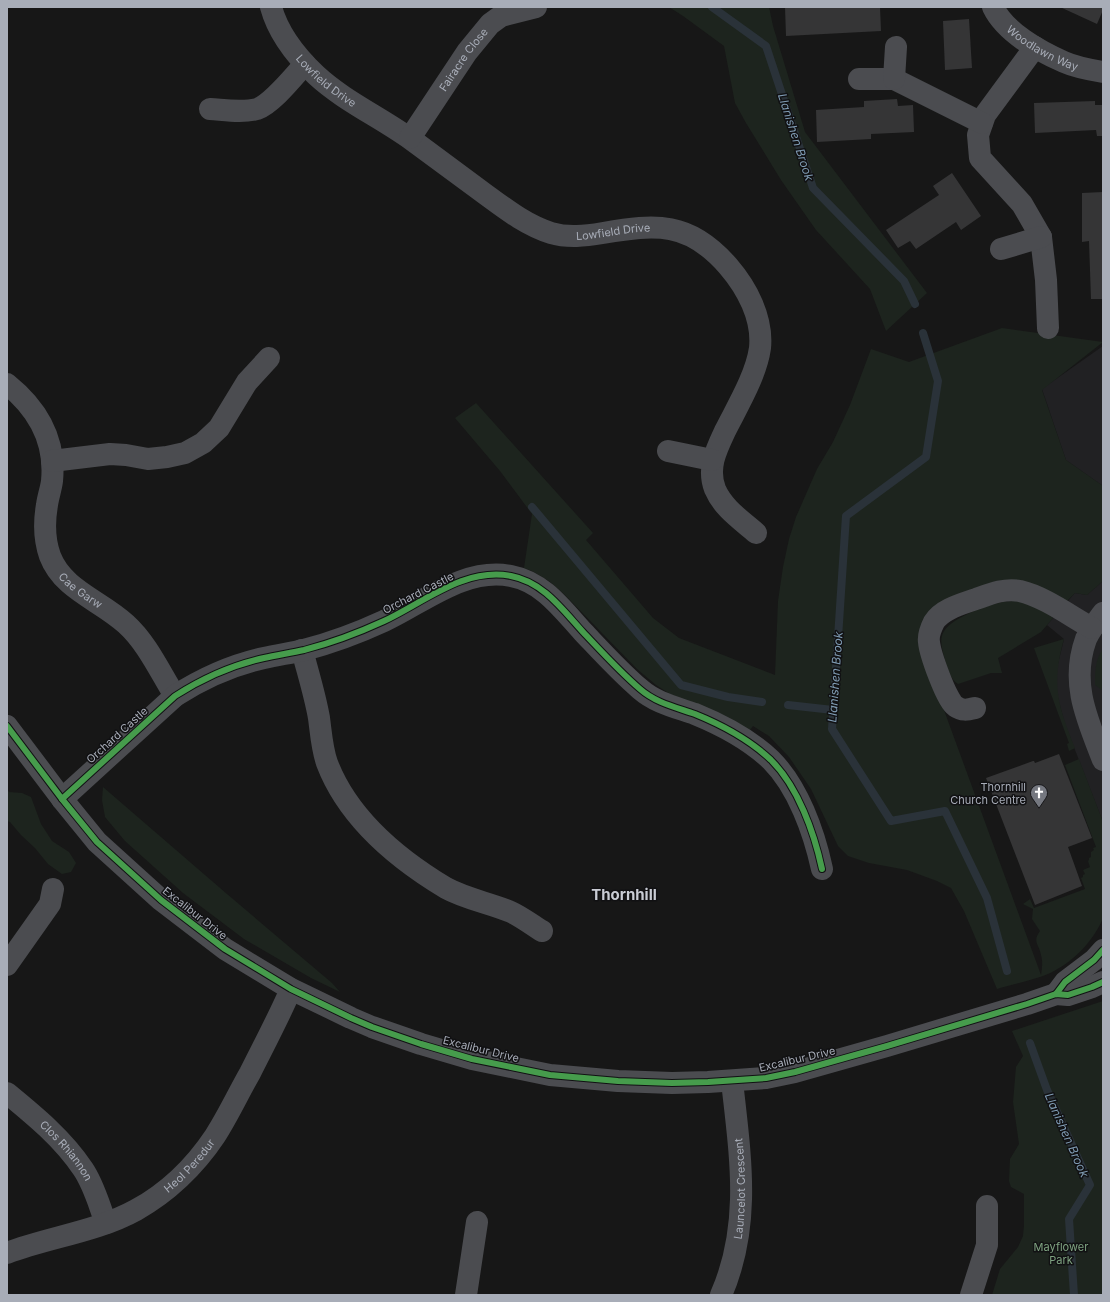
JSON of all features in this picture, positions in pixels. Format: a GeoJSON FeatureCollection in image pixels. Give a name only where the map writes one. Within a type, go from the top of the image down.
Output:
{"type":"FeatureCollection","features":[{"type":"Feature","properties":{"kind":"street","name":"Lowfield Drive"},"geometry":{"type":"LineString","coordinates":[[271,7],[288,44],[317,76],[346,99],[410,138],[502,206],[533,226],[553,234],[572,237],[636,228],[656,227],[675,229],[691,236],[708,247],[728,266],[746,290],[754,310],[760,330],[760,350],[745,391],[716,449],[712,460],[712,476],[715,489],[723,503],[756,533]]}},
{"type":"Feature","properties":{"kind":"street","name":"Fairacre Close"},"geometry":{"type":"LineString","coordinates":[[410,138],[479,35],[501,16],[536,7]]}},
{"type":"Feature","properties":{"kind":"street","name":"Woodlawn Way"},"geometry":{"type":"LineString","coordinates":[[993,7],[997,15],[1019,36],[1035,47],[1065,63],[1103,72]]}},
{"type":"Feature","properties":{"kind":"street"},"geometry":{"type":"LineString","coordinates":[[894,79],[896,47]]}},
{"type":"Feature","properties":{"kind":"street"},"geometry":{"type":"LineString","coordinates":[[1035,47],[985,115],[978,135],[980,158],[1022,204],[1041,237],[1046,280],[1048,328]]}},
{"type":"Feature","properties":{"kind":"street"},"geometry":{"type":"LineString","coordinates":[[210,109],[244,111],[258,108],[267,103],[305,64]]}},
{"type":"Feature","properties":{"kind":"street"},"geometry":{"type":"LineString","coordinates":[[859,79],[894,79],[982,123]]}},
{"type":"Feature","properties":{"kind":"street"},"geometry":{"type":"LineString","coordinates":[[1002,249],[1041,237]]}},
{"type":"Feature","properties":{"kind":"street"},"geometry":{"type":"LineString","coordinates":[[52,461],[110,454],[148,459],[185,453],[203,443],[219,428],[247,382],[269,358]]}},
{"type":"Feature","properties":{"kind":"street","name":"Cae Garw"},"geometry":{"type":"LineString","coordinates":[[7,384],[18,392],[33,408],[49,443],[52,461],[52,482],[45,523],[46,538],[50,556],[68,583],[81,593],[111,611],[126,624],[150,655],[176,696]]}},
{"type":"Feature","properties":{"kind":"street"},"geometry":{"type":"LineString","coordinates":[[668,451],[712,460]]}},
{"type":"Feature","properties":{"kind":"street","name":"Orchard Castle"},"geometry":{"type":"LineString","coordinates":[[62,799],[176,696],[199,681],[234,666],[333,642],[384,621],[440,590],[459,582],[477,577],[494,575],[511,576],[527,581],[551,597],[609,660],[650,698],[697,715],[735,734],[753,745],[772,761],[787,780],[800,804],[818,847],[822,869]]}},
{"type":"Feature","properties":{"kind":"street"},"geometry":{"type":"LineString","coordinates":[[975,708],[964,710],[954,706],[946,696],[929,642],[930,630],[934,621],[946,611],[961,604],[1004,590],[1018,590],[1032,594],[1098,621],[1087,638],[1079,672],[1081,698],[1095,714],[1103,760]]}},
{"type":"Feature","properties":{"kind":"street"},"geometry":{"type":"LineString","coordinates":[[302,650],[317,710],[327,762],[340,789],[357,815],[401,858],[447,888],[482,903],[512,912],[542,931]]}},
{"type":"Feature","properties":{"kind":"street","name":"Excalibur Drive"},"geometry":{"type":"LineString","coordinates":[[7,726],[62,799],[97,842],[161,900],[225,949],[291,989],[372,1027],[421,1044],[472,1059],[510,1068],[550,1075],[618,1081],[672,1082],[766,1078],[795,1072],[894,1044],[1056,994],[1068,995],[1103,982]]}},
{"type":"Feature","properties":{"kind":"street"},"geometry":{"type":"LineString","coordinates":[[7,965],[50,904],[53,889]]}},
{"type":"Feature","properties":{"kind":"street"},"geometry":{"type":"LineString","coordinates":[[1056,994],[1065,982],[1094,960],[1103,950]]}},
{"type":"Feature","properties":{"kind":"street","name":"Heol Peredur"},"geometry":{"type":"LineString","coordinates":[[7,1253],[106,1223],[136,1210],[177,1180],[198,1158],[215,1136],[231,1109],[291,989]]}},
{"type":"Feature","properties":{"kind":"street","name":"Launcelot Crescent"},"geometry":{"type":"LineString","coordinates":[[721,1295],[736,1255],[742,1204],[740,1145],[732,1080]]}},
{"type":"Feature","properties":{"kind":"street","name":"Clos Rhiannon"},"geometry":{"type":"LineString","coordinates":[[7,1093],[46,1126],[67,1148],[84,1170],[106,1223]]}},
{"type":"Feature","properties":{"kind":"street"},"geometry":{"type":"LineString","coordinates":[[971,1295],[987,1245],[987,1206]]}},
{"type":"Feature","properties":{"kind":"street"},"geometry":{"type":"LineString","coordinates":[[466,1295],[476,1222]]}},
{"type":"Feature","properties":{"kind":"shaded area"},"geometry":{"type":"Polygon","coordinates":[[[1103,346],[1103,486],[1066,460],[1042,389],[1103,346]]]}},
{"type":"Feature","properties":{"kind":"shaded area"},"geometry":{"type":"Polygon","coordinates":[[[1103,581],[1103,822],[1065,724],[1059,702],[1056,687],[1057,668],[1064,639],[1047,625],[1075,593],[1087,595],[1103,581]]]}},
{"type":"Feature","properties":{"kind":"green space"},"geometry":{"type":"Polygon","coordinates":[[[669,7],[769,7],[773,26],[805,132],[927,293],[886,331],[870,289],[816,230],[781,180],[746,123],[735,103],[724,46],[669,7]]]}},
{"type":"Feature","properties":{"kind":"green space"},"geometry":{"type":"Polygon","coordinates":[[[1002,328],[1103,342],[1042,390],[1066,460],[1103,486],[1103,581],[1087,595],[1075,593],[1066,602],[1036,587],[932,612],[937,691],[1041,975],[1042,960],[1036,941],[1040,931],[1032,919],[1033,909],[1023,904],[1030,899],[1034,908],[1085,889],[1081,878],[1085,874],[1083,870],[1090,867],[1088,861],[1091,857],[1091,852],[1094,850],[1093,848],[1096,847],[1065,765],[1079,759],[1103,822],[1103,918],[1089,942],[1083,949],[1062,966],[1048,974],[997,989],[964,911],[951,888],[907,870],[869,863],[848,856],[838,846],[811,789],[789,757],[769,736],[753,726],[750,730],[673,696],[656,685],[637,669],[565,595],[549,581],[524,568],[532,514],[500,471],[455,418],[476,403],[593,533],[586,540],[653,618],[679,638],[775,675],[778,601],[789,539],[796,517],[817,469],[833,442],[850,405],[871,349],[909,362],[1002,328]]]}},
{"type":"Feature","properties":{"kind":"green space"},"geometry":{"type":"Polygon","coordinates":[[[1018,601],[1042,610],[1053,618],[1041,632],[998,658],[1002,673],[991,673],[958,684],[955,682],[950,674],[942,650],[942,636],[947,627],[961,617],[979,609],[1003,602],[1018,601]]]}},
{"type":"Feature","properties":{"kind":"green space"},"geometry":{"type":"Polygon","coordinates":[[[1064,639],[1060,655],[1057,682],[1058,695],[1064,719],[1075,748],[1069,751],[1067,744],[1069,743],[1034,648],[1064,639]]]}},
{"type":"Feature","properties":{"kind":"green space"},"geometry":{"type":"Polygon","coordinates":[[[1103,649],[1102,690],[1095,685],[1095,676],[1098,657],[1103,649]]]}},
{"type":"Feature","properties":{"kind":"green space"},"geometry":{"type":"Polygon","coordinates":[[[103,787],[332,983],[340,992],[311,978],[244,939],[183,893],[125,841],[105,817],[102,800],[103,787]]]}},
{"type":"Feature","properties":{"kind":"green space"},"geometry":{"type":"Polygon","coordinates":[[[7,789],[9,792],[22,793],[31,797],[41,824],[52,841],[69,852],[76,863],[71,872],[62,874],[48,864],[35,848],[10,822],[7,821],[7,789]]]}},
{"type":"Feature","properties":{"kind":"green space","name":"Mayflower Park"},"geometry":{"type":"Polygon","coordinates":[[[1103,1001],[1103,1295],[992,1295],[1000,1269],[1018,1247],[1023,1236],[1024,1225],[1024,1194],[1011,1187],[1009,1181],[1010,1159],[1019,1144],[1013,1102],[1016,1067],[1023,1056],[1012,1031],[1103,1001]]]}},
{"type":"Feature","properties":{"kind":"building"},"geometry":{"type":"Polygon","coordinates":[[[785,7],[880,7],[881,31],[786,36],[785,7]]]}},
{"type":"Feature","properties":{"kind":"building"},"geometry":{"type":"Polygon","coordinates":[[[1060,7],[1103,7],[1103,10],[1097,24],[1060,7]]]}},
{"type":"Feature","properties":{"kind":"building"},"geometry":{"type":"Polygon","coordinates":[[[969,19],[972,68],[945,70],[943,21],[969,19]]]}},
{"type":"Feature","properties":{"kind":"building"},"geometry":{"type":"Polygon","coordinates":[[[897,99],[898,106],[913,105],[914,132],[871,134],[871,139],[817,142],[816,110],[864,107],[864,101],[897,99]]]}},
{"type":"Feature","properties":{"kind":"building"},"geometry":{"type":"Polygon","coordinates":[[[1095,101],[1095,105],[1103,105],[1103,136],[1097,136],[1096,130],[1035,133],[1034,103],[1095,101]]]}},
{"type":"Feature","properties":{"kind":"building"},"geometry":{"type":"Polygon","coordinates":[[[952,173],[981,216],[961,230],[956,222],[916,249],[910,241],[898,248],[886,230],[939,195],[933,186],[952,173]]]}},
{"type":"Feature","properties":{"kind":"building"},"geometry":{"type":"Polygon","coordinates":[[[1103,192],[1103,299],[1091,299],[1089,241],[1082,242],[1082,193],[1103,192]]]}},
{"type":"Feature","properties":{"kind":"building","name":"Thornhill Church Centre"},"geometry":{"type":"Polygon","coordinates":[[[1059,754],[1092,838],[1068,847],[1082,886],[1035,905],[986,778],[1033,761],[1035,763],[1059,754]]]}},
{"type":"Feature","properties":{"kind":"waterway","name":"Llanishen Brook"},"geometry":{"type":"LineString","coordinates":[[712,7],[766,46],[813,188],[904,281],[915,304]]}},
{"type":"Feature","properties":{"kind":"waterway","name":"Llanishen Brook"},"geometry":{"type":"LineString","coordinates":[[923,333],[938,381],[926,457],[846,516],[832,729],[891,821],[945,811],[987,898],[1007,971]]}},
{"type":"Feature","properties":{"kind":"waterway"},"geometry":{"type":"LineString","coordinates":[[532,507],[681,685],[728,697],[762,702]]}},
{"type":"Feature","properties":{"kind":"waterway"},"geometry":{"type":"LineString","coordinates":[[788,705],[833,710]]}},
{"type":"Feature","properties":{"kind":"waterway","name":"Llanishen Brook"},"geometry":{"type":"LineString","coordinates":[[1030,1043],[1047,1090],[1090,1185],[1069,1219],[1074,1295]]}},
{"type":"Feature","properties":{"kind":"cycle path"},"geometry":{"type":"LineString","coordinates":[[62,799],[175,696],[196,683],[241,664],[304,650],[354,634],[399,614],[444,588],[460,582],[477,577],[494,575],[511,576],[522,579],[542,590],[611,661],[646,694],[659,701],[695,714],[725,728],[754,746],[771,760],[789,783],[804,811],[819,855],[822,869]]}},
{"type":"Feature","properties":{"kind":"cycle path"},"geometry":{"type":"LineString","coordinates":[[7,726],[62,799],[97,842],[161,900],[225,949],[291,989],[351,1018],[421,1044],[472,1059],[550,1075],[618,1081],[672,1083],[766,1078],[795,1072],[887,1046],[1056,994],[1068,995],[1103,982]]}},
{"type":"Feature","properties":{"kind":"cycle path"},"geometry":{"type":"LineString","coordinates":[[1056,994],[1065,982],[1094,960],[1103,950]]}},
{"type":"Feature","properties":{"kind":"place","name":"Thornhill Church Centre"},"geometry":{"type":"Point","coordinates":[1039,808]}},
{"type":"Feature","properties":{"kind":"district","name":"Thornhill"},"geometry":{"type":"Point","coordinates":[624,894]}}]}
